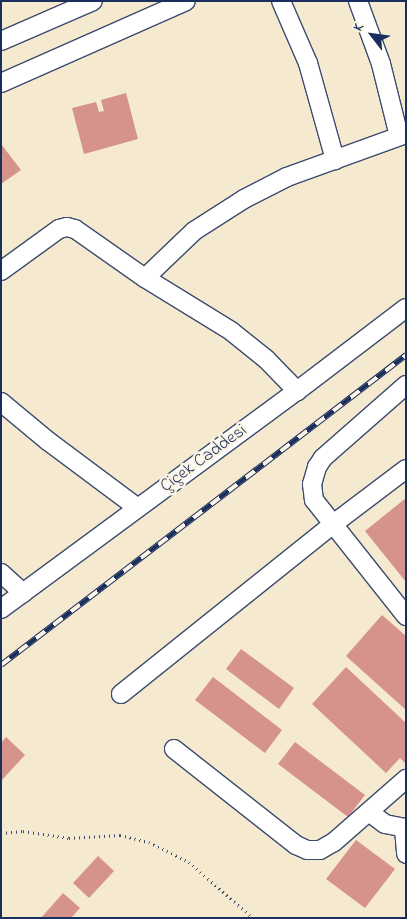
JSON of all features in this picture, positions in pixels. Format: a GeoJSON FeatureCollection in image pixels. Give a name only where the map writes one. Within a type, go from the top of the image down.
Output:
{"type":"FeatureCollection","features":[{"type":"Feature","properties":{"kind":"street"},"geometry":{"type":"LineString","coordinates":[[1,41],[93,1]]}},
{"type":"Feature","properties":{"kind":"street"},"geometry":{"type":"LineString","coordinates":[[1,84],[186,1]]}},
{"type":"Feature","properties":{"kind":"street"},"geometry":{"type":"LineString","coordinates":[[281,1],[308,63],[335,160]]}},
{"type":"Feature","properties":{"kind":"street"},"geometry":{"type":"LineString","coordinates":[[145,278],[180,243],[224,211],[287,177],[402,135],[381,64],[358,1]]}},
{"type":"Feature","properties":{"kind":"street"},"geometry":{"type":"LineString","coordinates":[[1,271],[59,229],[67,227],[75,229],[145,278],[231,331],[266,359],[297,391]]}},
{"type":"Feature","properties":{"kind":"street","name":"Çiçek Caddesi"},"geometry":{"type":"LineString","coordinates":[[1,609],[297,391],[406,308]]}},
{"type":"Feature","properties":{"kind":"street"},"geometry":{"type":"LineString","coordinates":[[406,385],[330,450],[317,466],[312,484],[314,500],[406,616]]}},
{"type":"Feature","properties":{"kind":"street"},"geometry":{"type":"LineString","coordinates":[[1,402],[48,442],[138,508]]}},
{"type":"Feature","properties":{"kind":"street"},"geometry":{"type":"LineString","coordinates":[[121,694],[332,525],[406,469]]}},
{"type":"Feature","properties":{"kind":"street"},"geometry":{"type":"LineString","coordinates":[[1,573],[23,593]]}},
{"type":"Feature","properties":{"kind":"street"},"geometry":{"type":"LineString","coordinates":[[174,749],[301,848],[313,850],[328,847],[406,779]]}},
{"type":"Feature","properties":{"kind":"street"},"geometry":{"type":"LineString","coordinates":[[370,812],[385,824],[405,828],[406,854]]}},
{"type":"Feature","properties":{"kind":"path"},"geometry":{"type":"LineString","coordinates":[[1,833],[23,831],[69,838],[120,835],[149,842],[189,862],[253,918]]}},
{"type":"Feature","properties":{"kind":"building"},"geometry":{"type":"Polygon","coordinates":[[[126,93],[138,139],[84,154],[72,108],[96,102],[99,112],[104,111],[101,100],[126,93]]]}},
{"type":"Feature","properties":{"kind":"building"},"geometry":{"type":"Polygon","coordinates":[[[1,144],[21,170],[1,184],[1,144]]]}},
{"type":"Feature","properties":{"kind":"building"},"geometry":{"type":"Polygon","coordinates":[[[406,498],[406,582],[365,531],[406,498]]]}},
{"type":"Feature","properties":{"kind":"building"},"geometry":{"type":"Polygon","coordinates":[[[382,615],[406,636],[406,710],[346,656],[382,615]]]}},
{"type":"Feature","properties":{"kind":"building"},"geometry":{"type":"Polygon","coordinates":[[[241,649],[294,688],[279,709],[226,669],[241,649]]]}},
{"type":"Feature","properties":{"kind":"building"},"geometry":{"type":"Polygon","coordinates":[[[346,667],[406,723],[406,764],[400,758],[386,773],[312,704],[346,667]]]}},
{"type":"Feature","properties":{"kind":"building"},"geometry":{"type":"Polygon","coordinates":[[[213,677],[282,730],[265,753],[195,700],[213,677]]]}},
{"type":"Feature","properties":{"kind":"building"},"geometry":{"type":"Polygon","coordinates":[[[6,737],[25,755],[1,781],[1,743],[6,737]]]}},
{"type":"Feature","properties":{"kind":"building"},"geometry":{"type":"Polygon","coordinates":[[[295,742],[365,795],[348,817],[278,764],[295,742]]]}},
{"type":"Feature","properties":{"kind":"building"},"geometry":{"type":"Polygon","coordinates":[[[356,840],[395,869],[365,908],[326,879],[356,840]]]}},
{"type":"Feature","properties":{"kind":"building"},"geometry":{"type":"Polygon","coordinates":[[[98,856],[114,871],[89,898],[73,883],[98,856]]]}},
{"type":"Feature","properties":{"kind":"building"},"geometry":{"type":"Polygon","coordinates":[[[63,893],[80,908],[71,918],[41,918],[63,893]]]}},
{"type":"Feature","properties":{"kind":"railway"},"geometry":{"type":"LineString","coordinates":[[1,665],[406,355]]}}]}
